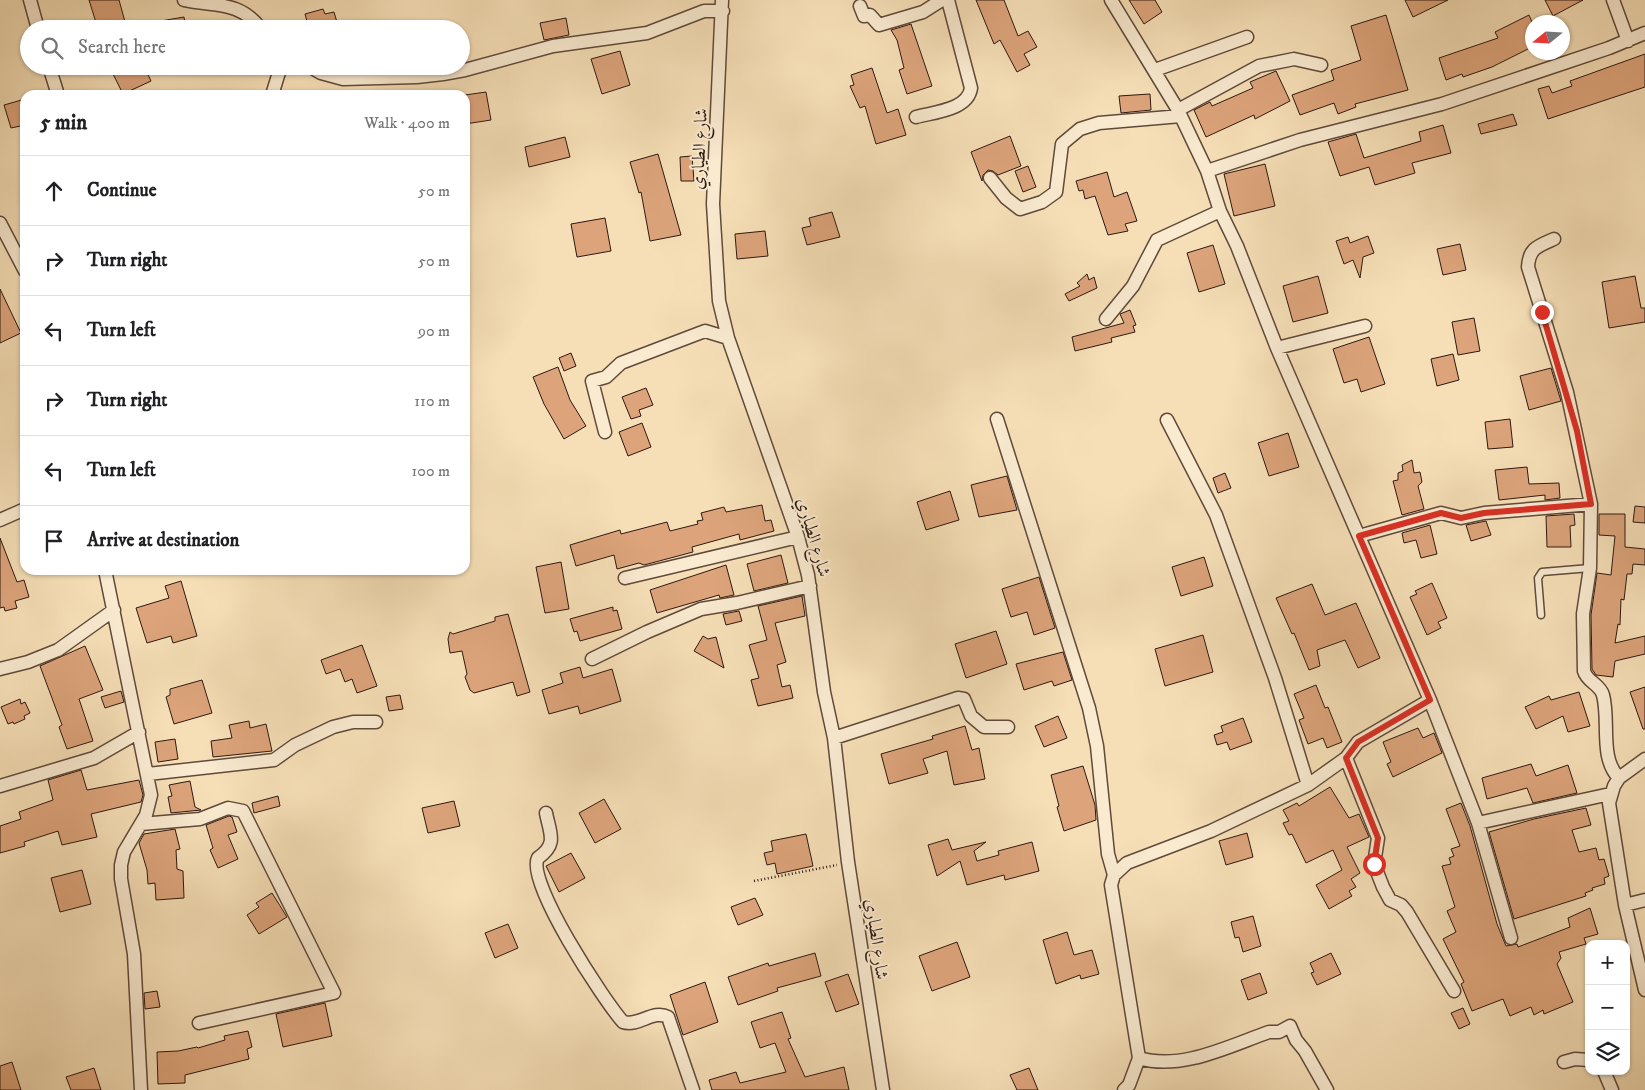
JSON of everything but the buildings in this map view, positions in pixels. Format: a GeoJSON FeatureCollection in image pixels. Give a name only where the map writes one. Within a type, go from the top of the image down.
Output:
{"type":"FeatureCollection","features":[{"type":"Feature","properties":{"kind":"street"},"geometry":{"type":"LineString","coordinates":[[30,0],[36,20]]}},
{"type":"Feature","properties":{"kind":"street"},"geometry":{"type":"LineString","coordinates":[[184,0],[228,2],[255,20]]}},
{"type":"Feature","properties":{"kind":"street"},"geometry":{"type":"LineString","coordinates":[[860,6],[864,16],[870,15],[879,25],[923,12],[942,0]]}},
{"type":"Feature","properties":{"kind":"street"},"geometry":{"type":"LineString","coordinates":[[916,117],[954,107],[966,100],[970,95],[970,88],[948,0]]}},
{"type":"Feature","properties":{"kind":"street"},"geometry":{"type":"LineString","coordinates":[[1111,0],[1180,113],[1207,171],[1220,211],[1237,246],[1277,348],[1430,700],[1478,823],[1510,938]]}},
{"type":"Feature","properties":{"kind":"street"},"geometry":{"type":"LineString","coordinates":[[1613,0],[1628,41]]}},
{"type":"Feature","properties":{"kind":"street"},"geometry":{"type":"LineString","coordinates":[[470,69],[553,46],[647,33],[723,5]]}},
{"type":"Feature","properties":{"kind":"street","name":"شارع الطياري"},"geometry":{"type":"LineString","coordinates":[[723,5],[714,204],[719,301],[728,338],[798,536],[810,586],[824,692],[834,738],[848,862],[883,1090]]}},
{"type":"Feature","properties":{"kind":"street"},"geometry":{"type":"LineString","coordinates":[[1207,171],[1300,140],[1442,104],[1628,41],[1645,33]]}},
{"type":"Feature","properties":{"kind":"street"},"geometry":{"type":"LineString","coordinates":[[1155,70],[1247,36]]}},
{"type":"Feature","properties":{"kind":"street"},"geometry":{"type":"LineString","coordinates":[[990,178],[1006,198],[1020,209],[1042,202],[1056,192],[1062,144],[1080,129],[1099,123],[1180,113],[1259,66],[1294,59],[1322,65]]}},
{"type":"Feature","properties":{"kind":"street"},"geometry":{"type":"LineString","coordinates":[[52,75],[56,90]]}},
{"type":"Feature","properties":{"kind":"street"},"geometry":{"type":"LineString","coordinates":[[274,90],[278,75]]}},
{"type":"Feature","properties":{"kind":"street"},"geometry":{"type":"LineString","coordinates":[[328,75],[343,79],[423,75]]}},
{"type":"Feature","properties":{"kind":"street"},"geometry":{"type":"LineString","coordinates":[[1106,319],[1133,286],[1157,240],[1220,211]]}},
{"type":"Feature","properties":{"kind":"street"},"geometry":{"type":"LineString","coordinates":[[0,223],[20,261]]}},
{"type":"Feature","properties":{"kind":"street"},"geometry":{"type":"LineString","coordinates":[[1554,239],[1533,248],[1528,257],[1528,268],[1569,400],[1591,504],[1590,568],[1582,614],[1584,671],[1585,676],[1602,693],[1610,766],[1619,778]]}},
{"type":"Feature","properties":{"kind":"street"},"geometry":{"type":"LineString","coordinates":[[1277,348],[1365,326]]}},
{"type":"Feature","properties":{"kind":"street"},"geometry":{"type":"LineString","coordinates":[[605,432],[592,381],[606,377],[621,363],[705,331],[728,338]]}},
{"type":"Feature","properties":{"kind":"street"},"geometry":{"type":"LineString","coordinates":[[998,419],[1089,708],[1097,746],[1108,854],[1114,875]]}},
{"type":"Feature","properties":{"kind":"street"},"geometry":{"type":"LineString","coordinates":[[1167,420],[1216,515],[1275,678],[1308,785]]}},
{"type":"Feature","properties":{"kind":"street"},"geometry":{"type":"LineString","coordinates":[[1359,536],[1441,513],[1461,518],[1484,513],[1591,504]]}},
{"type":"Feature","properties":{"kind":"street"},"geometry":{"type":"LineString","coordinates":[[0,520],[20,511]]}},
{"type":"Feature","properties":{"kind":"street"},"geometry":{"type":"LineString","coordinates":[[624,578],[798,536]]}},
{"type":"Feature","properties":{"kind":"street"},"geometry":{"type":"LineString","coordinates":[[105,575],[151,795],[141,824],[124,852],[121,879],[134,954],[141,1090]]}},
{"type":"Feature","properties":{"kind":"street"},"geometry":{"type":"LineString","coordinates":[[592,659],[647,632],[701,609],[737,603],[810,586]]}},
{"type":"Feature","properties":{"kind":"street"},"geometry":{"type":"LineString","coordinates":[[0,669],[28,662],[58,650],[114,610]]}},
{"type":"Feature","properties":{"kind":"street"},"geometry":{"type":"LineString","coordinates":[[834,738],[958,698],[964,699],[972,716],[984,727],[1008,728]]}},
{"type":"Feature","properties":{"kind":"street"},"geometry":{"type":"LineString","coordinates":[[1124,1090],[1130,1085],[1139,1058],[1111,885],[1114,875],[1126,863],[1211,831],[1308,785],[1346,758],[1358,742],[1430,700]]}},
{"type":"Feature","properties":{"kind":"street"},"geometry":{"type":"LineString","coordinates":[[148,774],[274,760],[295,745],[333,728],[353,722],[376,722]]}},
{"type":"Feature","properties":{"kind":"street"},"geometry":{"type":"LineString","coordinates":[[0,786],[94,758],[139,732]]}},
{"type":"Feature","properties":{"kind":"street"},"geometry":{"type":"LineString","coordinates":[[1346,758],[1378,838],[1374,864],[1383,887],[1390,900],[1401,905],[1407,912],[1454,991]]}},
{"type":"Feature","properties":{"kind":"street"},"geometry":{"type":"LineString","coordinates":[[1645,759],[1619,778],[1610,794],[1610,811],[1625,905],[1645,990]]}},
{"type":"Feature","properties":{"kind":"street"},"geometry":{"type":"LineString","coordinates":[[1478,823],[1610,794]]}},
{"type":"Feature","properties":{"kind":"street"},"geometry":{"type":"LineString","coordinates":[[141,824],[200,818],[228,808],[247,814],[256,841],[334,993],[200,1023]]}},
{"type":"Feature","properties":{"kind":"street"},"geometry":{"type":"LineString","coordinates":[[546,813],[552,844],[549,850],[538,858],[536,868],[558,924],[623,1022],[634,1023],[658,1014],[668,1017],[693,1090]]}},
{"type":"Feature","properties":{"kind":"street"},"geometry":{"type":"LineString","coordinates":[[1625,905],[1645,900]]}},
{"type":"Feature","properties":{"kind":"street"},"geometry":{"type":"LineString","coordinates":[[1139,1058],[1154,1063],[1194,1058],[1269,1032],[1279,1032],[1290,1026],[1296,1040],[1306,1051],[1327,1090]]}},
{"type":"Feature","properties":{"kind":"street"},"geometry":{"type":"LineString","coordinates":[[1564,1062],[1575,1059],[1585,1060]]}},
{"type":"Feature","properties":{"kind":"street"},"geometry":{"type":"LineString","coordinates":[[1606,1075],[1612,1090]]}},
{"type":"Feature","properties":{"kind":"lane"},"geometry":{"type":"LineString","coordinates":[[1541,616],[1538,578],[1542,572],[1590,568]]}},
{"type":"Feature","properties":{"kind":"path"},"geometry":{"type":"LineString","coordinates":[[754,881],[848,862]]}},
{"type":"Feature","properties":{"kind":"route"},"geometry":{"type":"LineString","coordinates":[[1374,864],[1378,838],[1346,758],[1358,742],[1430,700],[1359,536],[1441,513],[1461,518],[1484,513],[1591,504],[1577,431],[1542,312]]}}]}
